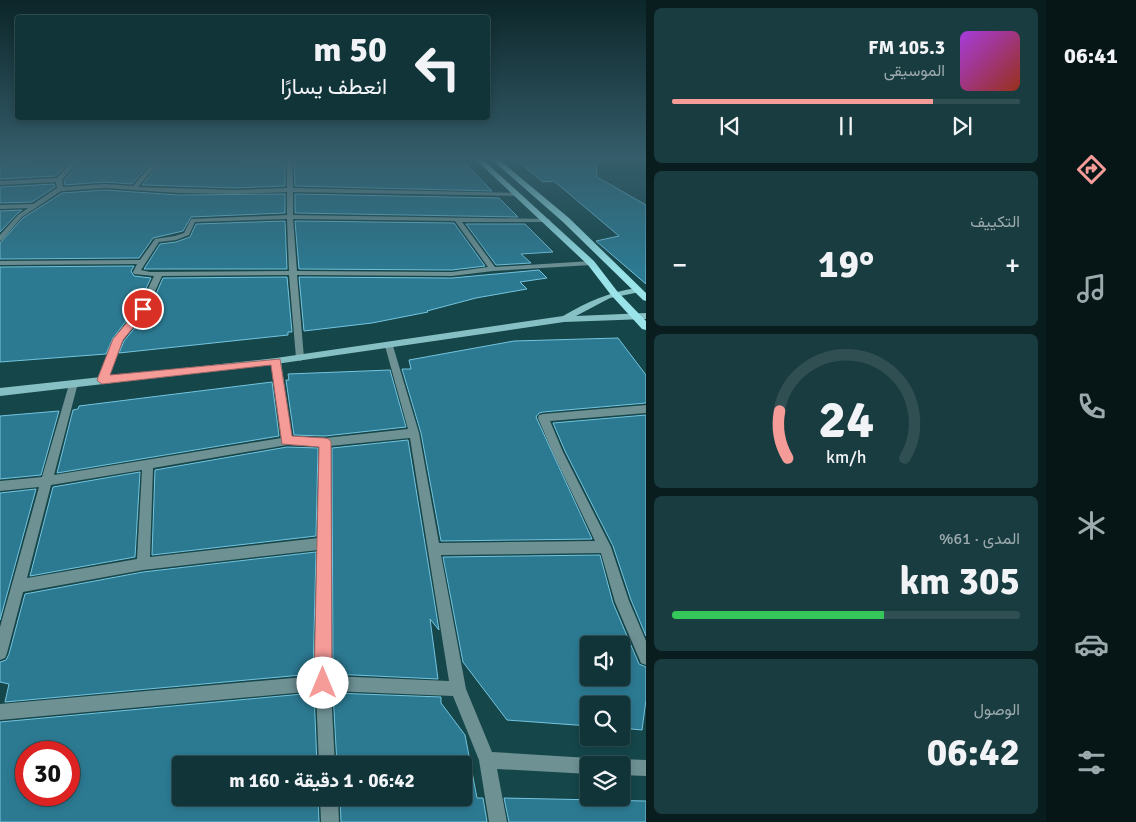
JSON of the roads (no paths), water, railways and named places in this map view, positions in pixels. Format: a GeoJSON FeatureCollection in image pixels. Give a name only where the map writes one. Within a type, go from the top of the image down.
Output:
{"type":"FeatureCollection","features":[{"type":"Feature","properties":{"kind":"main road"},"geometry":{"type":"LineString","coordinates":[[520,196],[591,263],[614,293],[646,328]]}},
{"type":"Feature","properties":{"kind":"main road"},"geometry":{"type":"LineString","coordinates":[[538,196],[566,220],[646,298]]}},
{"type":"Feature","properties":{"kind":"main road"},"geometry":{"type":"LineString","coordinates":[[564,319],[591,303],[614,293],[637,290]]}},
{"type":"Feature","properties":{"kind":"main road"},"geometry":{"type":"LineString","coordinates":[[0,392],[300,358],[564,319],[637,318],[646,316]]}},
{"type":"Feature","properties":{"kind":"street"},"geometry":{"type":"LineString","coordinates":[[0,239],[20,216],[49,196]]}},
{"type":"Feature","properties":{"kind":"street"},"geometry":{"type":"LineString","coordinates":[[289,196],[292,273],[300,358]]}},
{"type":"Feature","properties":{"kind":"street"},"geometry":{"type":"LineString","coordinates":[[0,207],[35,206]]}},
{"type":"Feature","properties":{"kind":"street"},"geometry":{"type":"LineString","coordinates":[[548,222],[291,218],[193,220],[186,234],[176,238],[157,240],[137,272],[159,274],[434,275],[591,263]]}},
{"type":"Feature","properties":{"kind":"street"},"geometry":{"type":"LineString","coordinates":[[458,221],[493,269]]}},
{"type":"Feature","properties":{"kind":"street"},"geometry":{"type":"LineString","coordinates":[[0,263],[142,262]]}},
{"type":"Feature","properties":{"kind":"street"},"geometry":{"type":"LineString","coordinates":[[102,380],[118,339],[143,309],[159,274]]}},
{"type":"Feature","properties":{"kind":"street"},"geometry":{"type":"LineString","coordinates":[[390,346],[414,433],[458,690],[487,760],[498,822]]}},
{"type":"Feature","properties":{"kind":"street"},"geometry":{"type":"LineString","coordinates":[[276,361],[287,441]]}},
{"type":"Feature","properties":{"kind":"street"},"geometry":{"type":"LineString","coordinates":[[0,653],[73,383]]}},
{"type":"Feature","properties":{"kind":"street"},"geometry":{"type":"LineString","coordinates":[[646,409],[543,418],[605,547],[622,602],[646,658]]}},
{"type":"Feature","properties":{"kind":"street"},"geometry":{"type":"LineString","coordinates":[[0,486],[47,482],[287,441],[325,442],[414,433]]}},
{"type":"Feature","properties":{"kind":"street"},"geometry":{"type":"LineString","coordinates":[[325,442],[323,683],[327,756]]}},
{"type":"Feature","properties":{"kind":"street"},"geometry":{"type":"LineString","coordinates":[[143,564],[148,465]]}},
{"type":"Feature","properties":{"kind":"street"},"geometry":{"type":"LineString","coordinates":[[17,586],[143,564],[324,543]]}},
{"type":"Feature","properties":{"kind":"street"},"geometry":{"type":"LineString","coordinates":[[433,549],[605,547]]}},
{"type":"Feature","properties":{"kind":"street"},"geometry":{"type":"LineString","coordinates":[[0,712],[323,683],[458,690]]}},
{"type":"Feature","properties":{"kind":"street"},"geometry":{"type":"LineString","coordinates":[[487,760],[580,765]]}},
{"type":"Feature","properties":{"kind":"street"},"geometry":{"type":"LineString","coordinates":[[630,767],[646,768]]}},
{"type":"Feature","properties":{"kind":"street"},"geometry":{"type":"LineString","coordinates":[[329,806],[330,822]]}}]}
